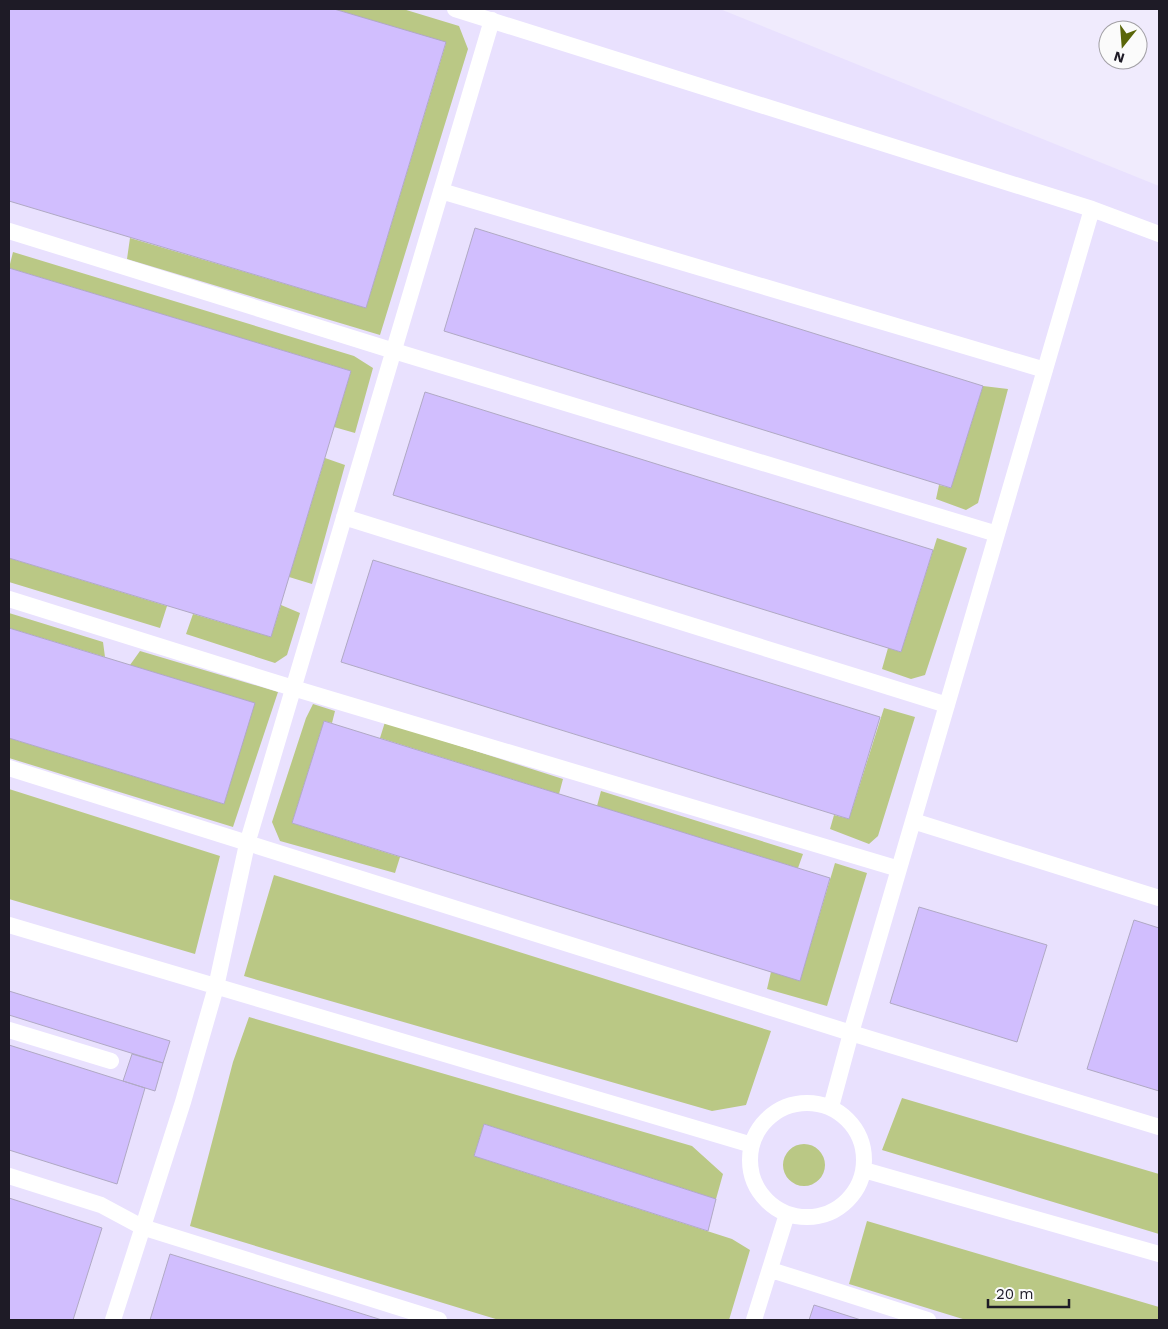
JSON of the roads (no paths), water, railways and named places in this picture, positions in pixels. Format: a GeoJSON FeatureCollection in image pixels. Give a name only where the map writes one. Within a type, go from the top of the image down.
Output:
{"type":"FeatureCollection","features":[{"type":"Feature","properties":{"kind":"lane"},"geometry":{"type":"LineString","coordinates":[[455,9],[1092,209],[1159,234]]}},
{"type":"Feature","properties":{"kind":"lane"},"geometry":{"type":"LineString","coordinates":[[113,1320],[183,1102],[216,987],[247,844],[492,20]]}},
{"type":"Feature","properties":{"kind":"lane"},"geometry":{"type":"LineString","coordinates":[[441,191],[1045,370]]}},
{"type":"Feature","properties":{"kind":"lane"},"geometry":{"type":"LineString","coordinates":[[831,1108],[851,1033],[1092,209]]}},
{"type":"Feature","properties":{"kind":"lane"},"geometry":{"type":"LineString","coordinates":[[9,231],[394,351],[997,534]]}},
{"type":"Feature","properties":{"kind":"lane"},"geometry":{"type":"LineString","coordinates":[[344,517],[947,705]]}},
{"type":"Feature","properties":{"kind":"lane"},"geometry":{"type":"LineString","coordinates":[[9,599],[294,688],[899,868]]}},
{"type":"Feature","properties":{"kind":"lane"},"geometry":{"type":"LineString","coordinates":[[9,768],[851,1033],[1159,1127]]}},
{"type":"Feature","properties":{"kind":"lane"},"geometry":{"type":"LineString","coordinates":[[913,821],[1159,898]]}},
{"type":"Feature","properties":{"kind":"lane"},"geometry":{"type":"LineString","coordinates":[[9,925],[752,1145]]}},
{"type":"Feature","properties":{"kind":"lane"},"geometry":{"type":"LineString","coordinates":[[9,1030],[111,1061]]}},
{"type":"Feature","properties":{"kind":"lane"},"geometry":{"type":"LineString","coordinates":[[813,1103],[831,1108],[846,1117],[857,1132],[864,1150],[864,1170],[857,1189],[844,1204],[827,1214],[807,1217],[787,1214],[770,1204],[757,1189],[751,1172],[750,1154],[754,1136],[764,1121],[778,1110],[795,1104],[813,1103]]}},
{"type":"Feature","properties":{"kind":"lane"},"geometry":{"type":"LineString","coordinates":[[864,1170],[1159,1254]]}},
{"type":"Feature","properties":{"kind":"lane"},"geometry":{"type":"LineString","coordinates":[[9,1176],[101,1205],[142,1227],[440,1320]]}},
{"type":"Feature","properties":{"kind":"lane"},"geometry":{"type":"LineString","coordinates":[[754,1320],[787,1214]]}},
{"type":"Feature","properties":{"kind":"lane"},"geometry":{"type":"LineString","coordinates":[[771,1270],[928,1320]]}}]}
